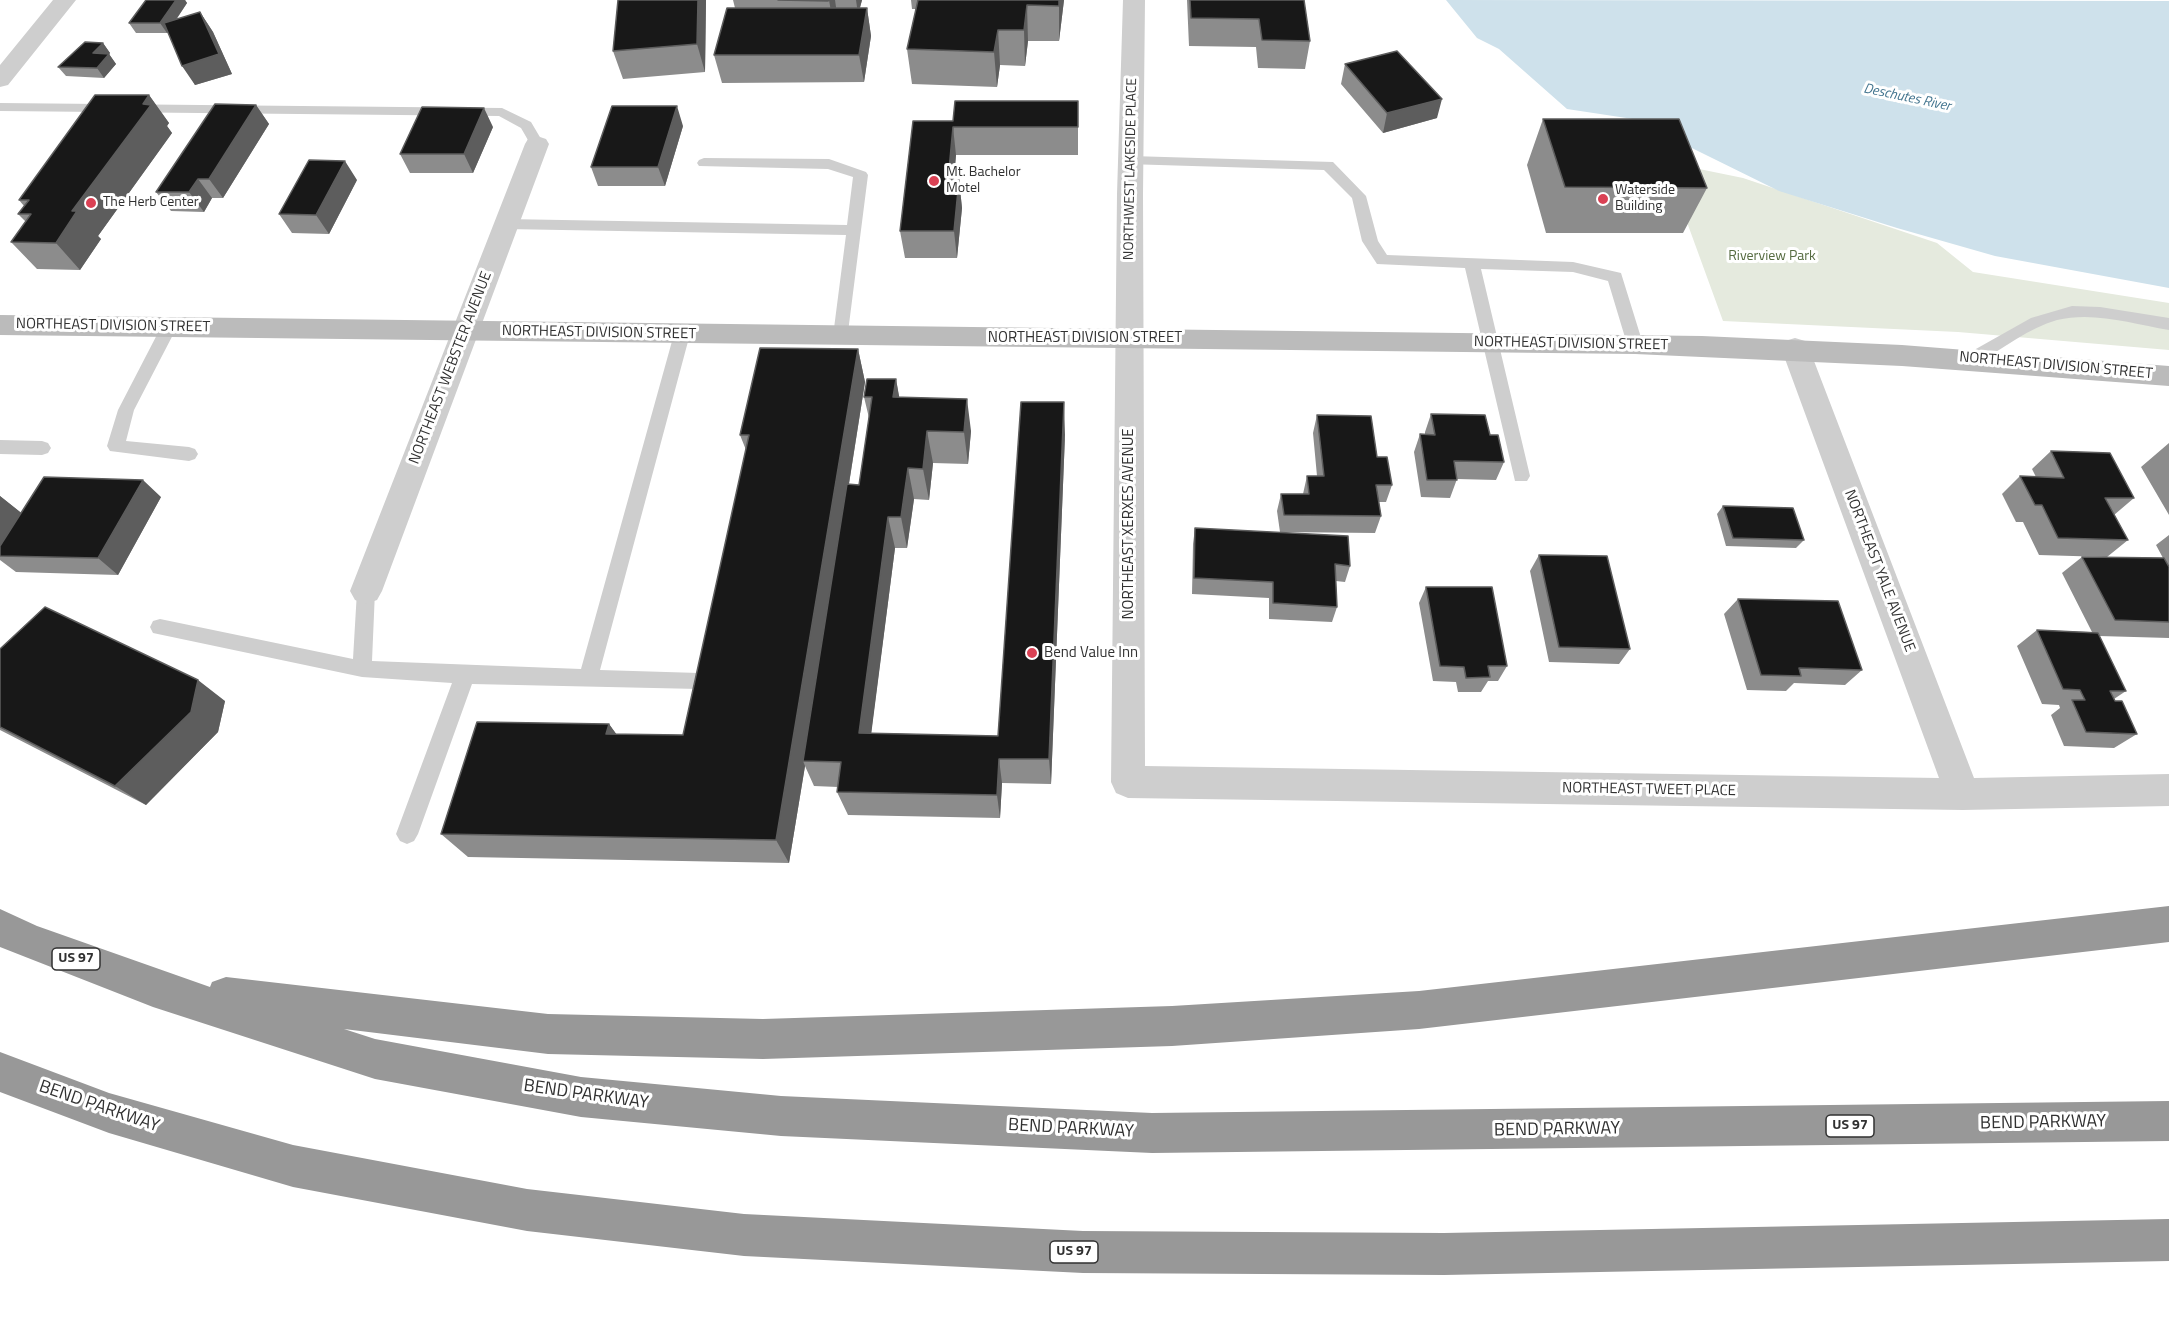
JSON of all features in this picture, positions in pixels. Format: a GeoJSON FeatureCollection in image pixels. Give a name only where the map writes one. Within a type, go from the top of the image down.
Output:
{"type":"FeatureCollection","features":[{"type":"Feature","properties":{"kind":"highway"},"geometry":{"type":"LineString","coordinates":[[153,988],[548,1034],[775,1039],[1172,1026],[1419,1010],[2169,924]]}},
{"type":"Feature","properties":{"kind":"highway","name":"BEND PARKWAY"},"geometry":{"type":"LineString","coordinates":[[0,927],[28,941],[153,988],[375,1059],[581,1097],[781,1116],[1152,1133],[1530,1131],[2169,1121]]}},
{"type":"Feature","properties":{"kind":"highway","name":"BEND PARKWAY"},"geometry":{"type":"LineString","coordinates":[[0,1072],[109,1113],[293,1166],[526,1210],[744,1235],[1083,1252],[1444,1254],[2169,1240]]}},
{"type":"Feature","properties":{"kind":"main road","name":"NORTHEAST DIVISION STREET"},"geometry":{"type":"LineString","coordinates":[[0,325],[1635,344],[1795,348],[1973,358],[2169,376]]}},
{"type":"Feature","properties":{"kind":"street"},"geometry":{"type":"LineString","coordinates":[[0,80],[65,0]]}},
{"type":"Feature","properties":{"kind":"street","name":"NORTHWEST LAKESIDE PLACE"},"geometry":{"type":"LineString","coordinates":[[1129,338],[1134,0]]}},
{"type":"Feature","properties":{"kind":"street","name":"NORTHEAST WEBSTER AVENUE"},"geometry":{"type":"LineString","coordinates":[[366,591],[537,144]]}},
{"type":"Feature","properties":{"kind":"street","name":"NORTHEAST XERXES AVENUE"},"geometry":{"type":"LineString","coordinates":[[1128,782],[1129,338]]}},
{"type":"Feature","properties":{"kind":"street","name":"NORTHEAST YALE AVENUE"},"geometry":{"type":"LineString","coordinates":[[1795,348],[1963,794]]}},
{"type":"Feature","properties":{"kind":"street","name":"NORTHEAST TWEET PLACE"},"geometry":{"type":"LineString","coordinates":[[1128,782],[1963,794],[2169,790]]}},
{"type":"Feature","properties":{"kind":"lane"},"geometry":{"type":"LineString","coordinates":[[0,107],[502,112],[526,125],[537,144]]}},
{"type":"Feature","properties":{"kind":"lane"},"geometry":{"type":"LineString","coordinates":[[1131,161],[1328,165],[1359,196],[1370,241],[1382,261],[1573,267],[1615,277],[1635,344]]}},
{"type":"Feature","properties":{"kind":"lane"},"geometry":{"type":"LineString","coordinates":[[704,163],[829,164],[861,175],[841,336]]}},
{"type":"Feature","properties":{"kind":"lane"},"geometry":{"type":"LineString","coordinates":[[505,224],[854,230]]}},
{"type":"Feature","properties":{"kind":"lane"},"geometry":{"type":"LineString","coordinates":[[1472,264],[1521,476]]}},
{"type":"Feature","properties":{"kind":"lane"},"geometry":{"type":"LineString","coordinates":[[1973,358],[2059,314],[2096,312],[2169,324]]}},
{"type":"Feature","properties":{"kind":"lane"},"geometry":{"type":"LineString","coordinates":[[169,327],[126,410],[116,446],[189,454]]}},
{"type":"Feature","properties":{"kind":"lane"},"geometry":{"type":"LineString","coordinates":[[588,678],[682,334]]}},
{"type":"Feature","properties":{"kind":"lane"},"geometry":{"type":"LineString","coordinates":[[0,447],[42,448]]}},
{"type":"Feature","properties":{"kind":"lane"},"geometry":{"type":"LineString","coordinates":[[362,669],[366,591]]}},
{"type":"Feature","properties":{"kind":"lane"},"geometry":{"type":"LineString","coordinates":[[160,627],[362,669],[465,675],[699,681]]}},
{"type":"Feature","properties":{"kind":"lane"},"geometry":{"type":"LineString","coordinates":[[407,834],[465,675]]}},
{"type":"Feature","properties":{"kind":"green space","name":"Riverview Park"},"geometry":{"type":"Polygon","coordinates":[[[1665,162],[1743,178],[1937,243],[1973,272],[2169,303],[2169,350],[1958,332],[1723,321],[1665,162]]]}},
{"type":"Feature","properties":{"kind":"water","name":"Deschutes River"},"geometry":{"type":"Polygon","coordinates":[[[1446,0],[2169,1],[2169,288],[1995,256],[1897,228],[1779,191],[1633,119],[1567,109],[1499,49],[1477,38],[1446,0]]]}},
{"type":"Feature","properties":{"kind":"building"},"geometry":{"type":"Polygon","coordinates":[[[146,0],[176,0],[160,23],[129,23],[146,0]]]}},
{"type":"Feature","properties":{"kind":"building"},"geometry":{"type":"Polygon","coordinates":[[[618,0],[698,0],[697,44],[613,51],[618,0]]]}},
{"type":"Feature","properties":{"kind":"building"},"geometry":{"type":"Polygon","coordinates":[[[778,0],[829,0],[828,1],[778,0]]]}},
{"type":"Feature","properties":{"kind":"building"},"geometry":{"type":"Polygon","coordinates":[[[918,0],[1059,0],[1059,6],[1027,5],[1024,30],[998,30],[994,52],[907,49],[918,0]]]}},
{"type":"Feature","properties":{"kind":"building"},"geometry":{"type":"Polygon","coordinates":[[[1190,0],[1304,0],[1310,41],[1262,40],[1259,19],[1191,18],[1190,0]]]}},
{"type":"Feature","properties":{"kind":"building"},"geometry":{"type":"Polygon","coordinates":[[[727,8],[867,8],[859,55],[714,55],[727,8]]]}},
{"type":"Feature","properties":{"kind":"building"},"geometry":{"type":"Polygon","coordinates":[[[200,12],[219,54],[182,66],[164,23],[200,12]]]}},
{"type":"Feature","properties":{"kind":"building"},"geometry":{"type":"Polygon","coordinates":[[[85,42],[103,43],[93,53],[109,54],[97,68],[58,67],[85,42]]]}},
{"type":"Feature","properties":{"kind":"building"},"geometry":{"type":"Polygon","coordinates":[[[1397,51],[1442,99],[1387,113],[1345,64],[1397,51]]]}},
{"type":"Feature","properties":{"kind":"building"},"geometry":{"type":"Polygon","coordinates":[[[95,95],[149,95],[143,104],[151,105],[72,211],[77,211],[56,243],[11,242],[31,214],[18,214],[29,200],[19,200],[95,95]]]}},
{"type":"Feature","properties":{"kind":"building"},"geometry":{"type":"Polygon","coordinates":[[[955,101],[1078,101],[1078,127],[953,127],[948,180],[959,180],[954,231],[900,231],[913,121],[953,121],[955,101]]]}},
{"type":"Feature","properties":{"kind":"building"},"geometry":{"type":"Polygon","coordinates":[[[215,104],[256,105],[209,179],[198,179],[189,192],[156,192],[215,104]]]}},
{"type":"Feature","properties":{"kind":"building"},"geometry":{"type":"Polygon","coordinates":[[[612,106],[677,106],[658,167],[591,167],[612,106]]]}},
{"type":"Feature","properties":{"kind":"building"},"geometry":{"type":"Polygon","coordinates":[[[422,107],[484,108],[464,154],[400,154],[422,107]]]}},
{"type":"Feature","properties":{"kind":"building"},"geometry":{"type":"Polygon","coordinates":[[[1543,119],[1679,119],[1707,188],[1565,187],[1543,119]]]}},
{"type":"Feature","properties":{"kind":"building"},"geometry":{"type":"Polygon","coordinates":[[[309,160],[345,161],[316,215],[279,214],[309,160]]]}},
{"type":"Feature","properties":{"kind":"building"},"geometry":{"type":"Polygon","coordinates":[[[760,348],[858,349],[776,840],[441,834],[477,722],[609,724],[606,734],[683,735],[749,435],[740,435],[760,348]]]}},
{"type":"Feature","properties":{"kind":"building","name":"Bend Value Inn"},"geometry":{"type":"Polygon","coordinates":[[[867,379],[896,379],[893,397],[967,399],[964,432],[927,431],[923,469],[908,468],[901,517],[888,517],[859,733],[998,736],[1021,402],[1064,402],[1049,759],[999,759],[997,795],[837,792],[841,762],[803,761],[847,484],[859,485],[872,397],[864,397],[867,379]]]}},
{"type":"Feature","properties":{"kind":"building"},"geometry":{"type":"Polygon","coordinates":[[[1431,414],[1485,415],[1490,435],[1498,435],[1504,462],[1454,461],[1457,480],[1427,480],[1420,434],[1435,435],[1431,414]]]}},
{"type":"Feature","properties":{"kind":"building"},"geometry":{"type":"Polygon","coordinates":[[[1317,415],[1371,416],[1377,457],[1387,457],[1392,485],[1376,485],[1381,516],[1284,515],[1281,494],[1309,494],[1307,476],[1324,476],[1317,415]]]}},
{"type":"Feature","properties":{"kind":"building"},"geometry":{"type":"Polygon","coordinates":[[[2051,451],[2110,453],[2134,498],[2105,498],[2128,540],[2058,538],[2042,505],[2035,505],[2020,476],[2064,478],[2051,451]]]}},
{"type":"Feature","properties":{"kind":"building"},"geometry":{"type":"Polygon","coordinates":[[[44,477],[143,480],[98,558],[0,556],[0,546],[44,477]]]}},
{"type":"Feature","properties":{"kind":"building"},"geometry":{"type":"Polygon","coordinates":[[[1723,506],[1793,508],[1804,540],[1733,538],[1723,506]]]}},
{"type":"Feature","properties":{"kind":"building"},"geometry":{"type":"Polygon","coordinates":[[[1195,528],[1348,536],[1350,566],[1335,564],[1337,607],[1273,603],[1273,582],[1194,578],[1195,528]]]}},
{"type":"Feature","properties":{"kind":"building"},"geometry":{"type":"Polygon","coordinates":[[[1539,555],[1607,556],[1630,649],[1559,647],[1539,555]]]}},
{"type":"Feature","properties":{"kind":"building"},"geometry":{"type":"Polygon","coordinates":[[[2082,557],[2164,558],[2169,567],[2169,622],[2115,620],[2082,557]]]}},
{"type":"Feature","properties":{"kind":"building"},"geometry":{"type":"Polygon","coordinates":[[[1426,587],[1492,587],[1507,666],[1488,666],[1490,677],[1466,678],[1464,667],[1440,666],[1426,587]]]}},
{"type":"Feature","properties":{"kind":"building"},"geometry":{"type":"Polygon","coordinates":[[[1738,599],[1838,601],[1862,670],[1799,668],[1801,676],[1761,675],[1738,599]]]}},
{"type":"Feature","properties":{"kind":"building"},"geometry":{"type":"Polygon","coordinates":[[[45,607],[198,680],[191,712],[115,786],[0,727],[0,649],[45,607]]]}},
{"type":"Feature","properties":{"kind":"building"},"geometry":{"type":"Polygon","coordinates":[[[2037,630],[2098,633],[2126,691],[2110,691],[2115,701],[2122,701],[2137,734],[2086,732],[2072,700],[2085,700],[2080,690],[2063,689],[2037,630]]]}},
{"type":"Feature","properties":{"kind":"place","name":"Mt. Bachelor Motel"},"geometry":{"type":"Point","coordinates":[934,181]}},
{"type":"Feature","properties":{"kind":"place","name":"Waterside Building"},"geometry":{"type":"Point","coordinates":[1603,199]}},
{"type":"Feature","properties":{"kind":"place","name":"The Herb Center"},"geometry":{"type":"Point","coordinates":[91,203]}},
{"type":"Feature","properties":{"kind":"place","name":"Bend Value Inn"},"geometry":{"type":"Point","coordinates":[1032,653]}}]}
